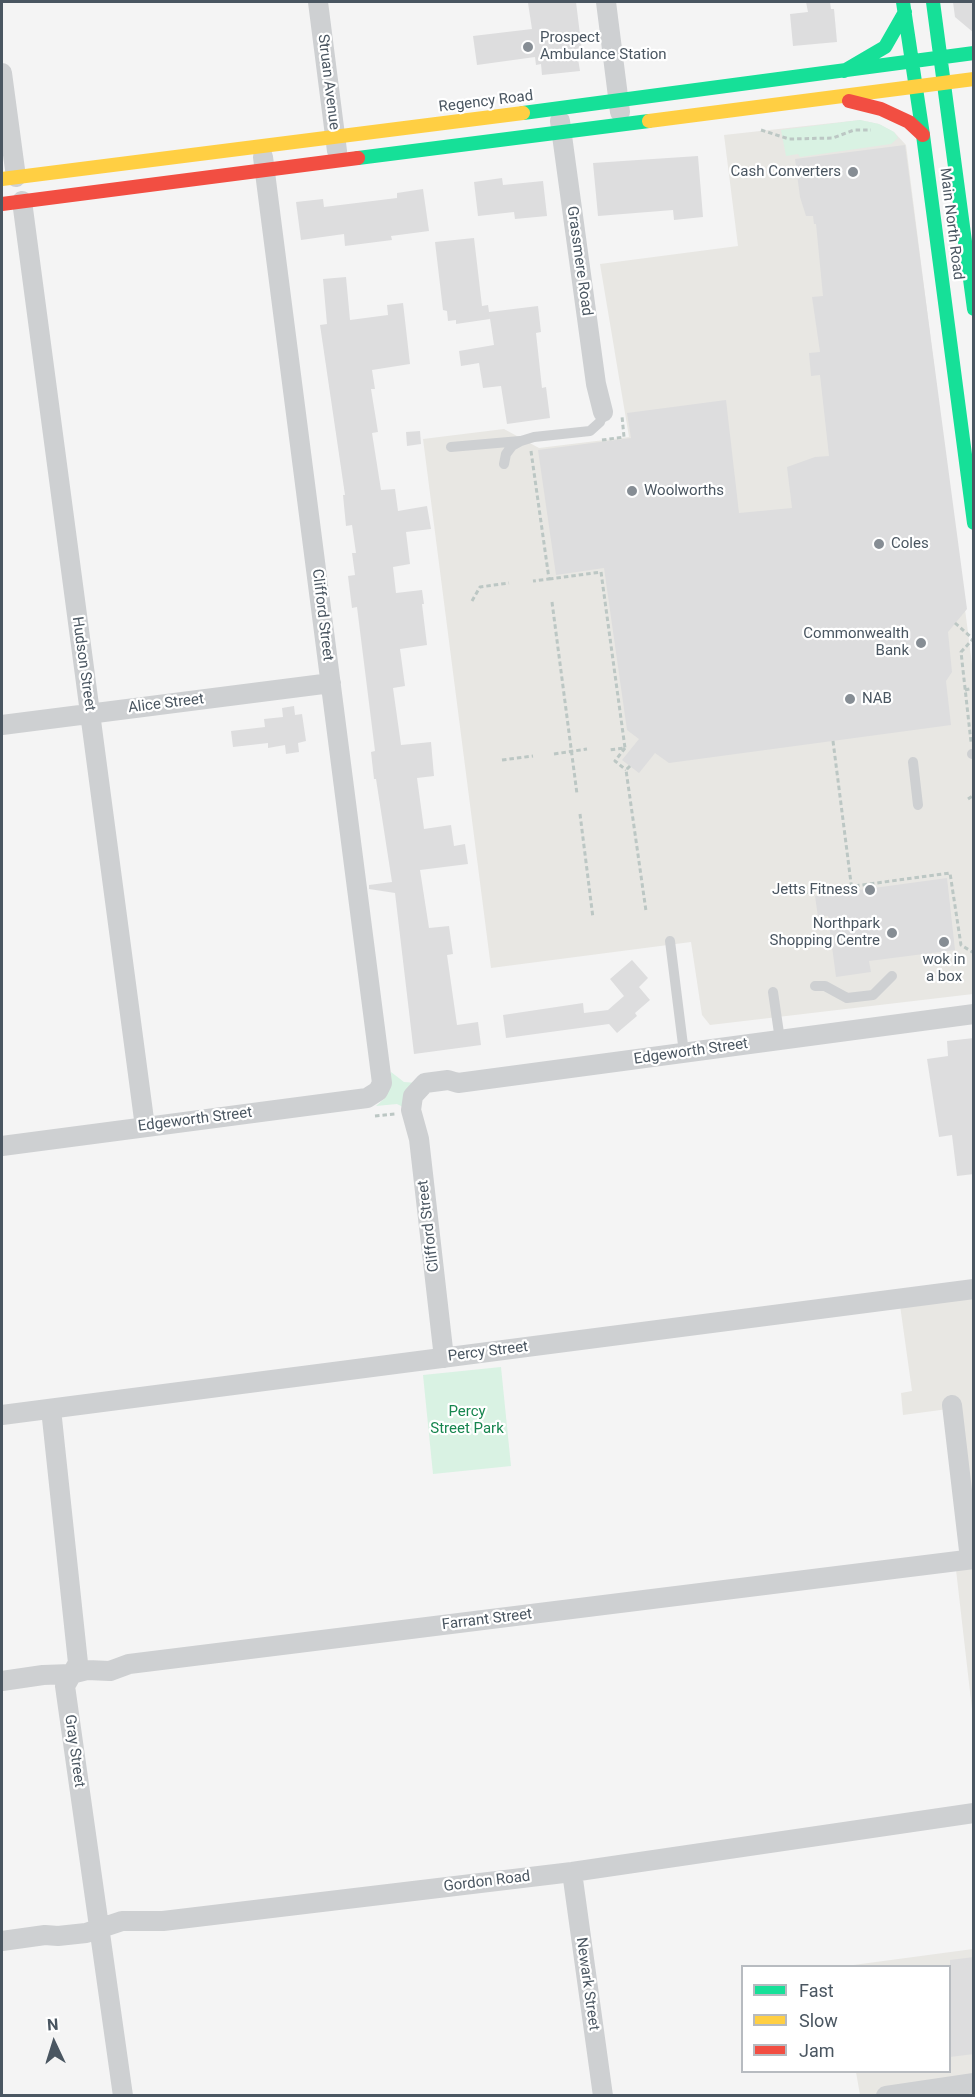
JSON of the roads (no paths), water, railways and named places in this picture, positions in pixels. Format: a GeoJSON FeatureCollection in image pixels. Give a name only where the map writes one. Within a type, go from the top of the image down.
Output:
{"type":"FeatureCollection","features":[{"type":"Feature","properties":{"kind":"main road","name":"Main North Road"},"geometry":{"type":"LineString","coordinates":[[933,2],[974,309]]}},
{"type":"Feature","properties":{"kind":"main road","name":"Main North Road"},"geometry":{"type":"LineString","coordinates":[[904,7],[974,523]]}},
{"type":"Feature","properties":{"kind":"main road"},"geometry":{"type":"LineString","coordinates":[[844,71],[885,47],[897,29],[904,7]]}},
{"type":"Feature","properties":{"kind":"main road","name":"Regency Road"},"geometry":{"type":"LineString","coordinates":[[9,178],[336,138],[974,53]]}},
{"type":"Feature","properties":{"kind":"main road"},"geometry":{"type":"LineString","coordinates":[[2,204],[265,172],[974,79]]}},
{"type":"Feature","properties":{"kind":"main road"},"geometry":{"type":"LineString","coordinates":[[834,98],[881,109],[909,122],[923,135]]}},
{"type":"Feature","properties":{"kind":"main road"},"geometry":{"type":"LineString","coordinates":[[951,130],[963,113]]}},
{"type":"Feature","properties":{"kind":"street","name":"Struan Avenue"},"geometry":{"type":"LineString","coordinates":[[318,2],[339,162]]}},
{"type":"Feature","properties":{"kind":"street"},"geometry":{"type":"LineString","coordinates":[[606,2],[622,125]]}},
{"type":"Feature","properties":{"kind":"street"},"geometry":{"type":"LineString","coordinates":[[2,73],[9,178]]}},
{"type":"Feature","properties":{"kind":"street","name":"Grassmere Road"},"geometry":{"type":"LineString","coordinates":[[559,109],[596,384],[612,413]]}},
{"type":"Feature","properties":{"kind":"street","name":"Clifford Street"},"geometry":{"type":"LineString","coordinates":[[262,147],[382,1083],[378,1091],[367,1098]]}},
{"type":"Feature","properties":{"kind":"street","name":"Hudson Street"},"geometry":{"type":"LineString","coordinates":[[22,201],[145,1127]]}},
{"type":"Feature","properties":{"kind":"street","name":"Alice Street"},"geometry":{"type":"LineString","coordinates":[[2,725],[331,683]]}},
{"type":"Feature","properties":{"kind":"street","name":"Edgeworth Street"},"geometry":{"type":"LineString","coordinates":[[412,1104],[425,1083],[448,1080],[458,1083],[974,1014]]}},
{"type":"Feature","properties":{"kind":"street","name":"Edgeworth Street"},"geometry":{"type":"LineString","coordinates":[[2,1146],[367,1098]]}},
{"type":"Feature","properties":{"kind":"street","name":"Clifford Street"},"geometry":{"type":"LineString","coordinates":[[412,1104],[419,1139],[444,1358]]}},
{"type":"Feature","properties":{"kind":"street","name":"Percy Street"},"geometry":{"type":"LineString","coordinates":[[2,1416],[974,1289]]}},
{"type":"Feature","properties":{"kind":"street"},"geometry":{"type":"LineString","coordinates":[[952,1405],[972,1559]]}},
{"type":"Feature","properties":{"kind":"street","name":"Gray Street"},"geometry":{"type":"LineString","coordinates":[[51,1409],[78,1663],[65,1686],[123,2096]]}},
{"type":"Feature","properties":{"kind":"street","name":"Farrant Street"},"geometry":{"type":"LineString","coordinates":[[2,1681],[43,1675],[71,1674],[87,1670],[110,1671],[129,1664],[972,1559]]}},
{"type":"Feature","properties":{"kind":"street","name":"Gordon Road"},"geometry":{"type":"LineString","coordinates":[[2,1941],[45,1935],[86,1933],[122,1921],[163,1921],[572,1872],[974,1813]]}},
{"type":"Feature","properties":{"kind":"street","name":"Newark Street"},"geometry":{"type":"LineString","coordinates":[[572,1872],[603,2096]]}},
{"type":"Feature","properties":{"kind":"street"},"geometry":{"type":"LineString","coordinates":[[886,2096],[974,2082]]}},
{"type":"Feature","properties":{"kind":"lane"},"geometry":{"type":"LineString","coordinates":[[504,464],[506,454],[512,446],[521,441],[534,437],[590,431],[612,413]]}},
{"type":"Feature","properties":{"kind":"lane"},"geometry":{"type":"LineString","coordinates":[[451,447],[521,441]]}},
{"type":"Feature","properties":{"kind":"lane"},"geometry":{"type":"LineString","coordinates":[[913,762],[918,805]]}},
{"type":"Feature","properties":{"kind":"lane"},"geometry":{"type":"LineString","coordinates":[[670,942],[684,1053]]}},
{"type":"Feature","properties":{"kind":"lane"},"geometry":{"type":"LineString","coordinates":[[815,986],[825,986],[847,998],[873,995],[891,976]]}},
{"type":"Feature","properties":{"kind":"lane"},"geometry":{"type":"LineString","coordinates":[[773,992],[780,1040]]}},
{"type":"Feature","properties":{"kind":"place","name":"Prospect Ambulance Station"},"geometry":{"type":"Point","coordinates":[528,47]}},
{"type":"Feature","properties":{"kind":"place","name":"Cash Converters"},"geometry":{"type":"Point","coordinates":[853,172]}},
{"type":"Feature","properties":{"kind":"place","name":"Woolworths"},"geometry":{"type":"Point","coordinates":[632,491]}},
{"type":"Feature","properties":{"kind":"place","name":"Coles"},"geometry":{"type":"Point","coordinates":[879,544]}},
{"type":"Feature","properties":{"kind":"place","name":"Commonwealth Bank"},"geometry":{"type":"Point","coordinates":[921,643]}},
{"type":"Feature","properties":{"kind":"place","name":"NAB"},"geometry":{"type":"Point","coordinates":[850,699]}},
{"type":"Feature","properties":{"kind":"place","name":"Jetts Fitness"},"geometry":{"type":"Point","coordinates":[870,890]}},
{"type":"Feature","properties":{"kind":"place","name":"Northpark Shopping Centre"},"geometry":{"type":"Point","coordinates":[892,933]}},
{"type":"Feature","properties":{"kind":"place","name":"wok in a box"},"geometry":{"type":"Point","coordinates":[944,942]}},
{"type":"Feature","properties":{"kind":"park label","name":"Percy Street Park"},"geometry":{"type":"Point","coordinates":[467,1420]}}]}
